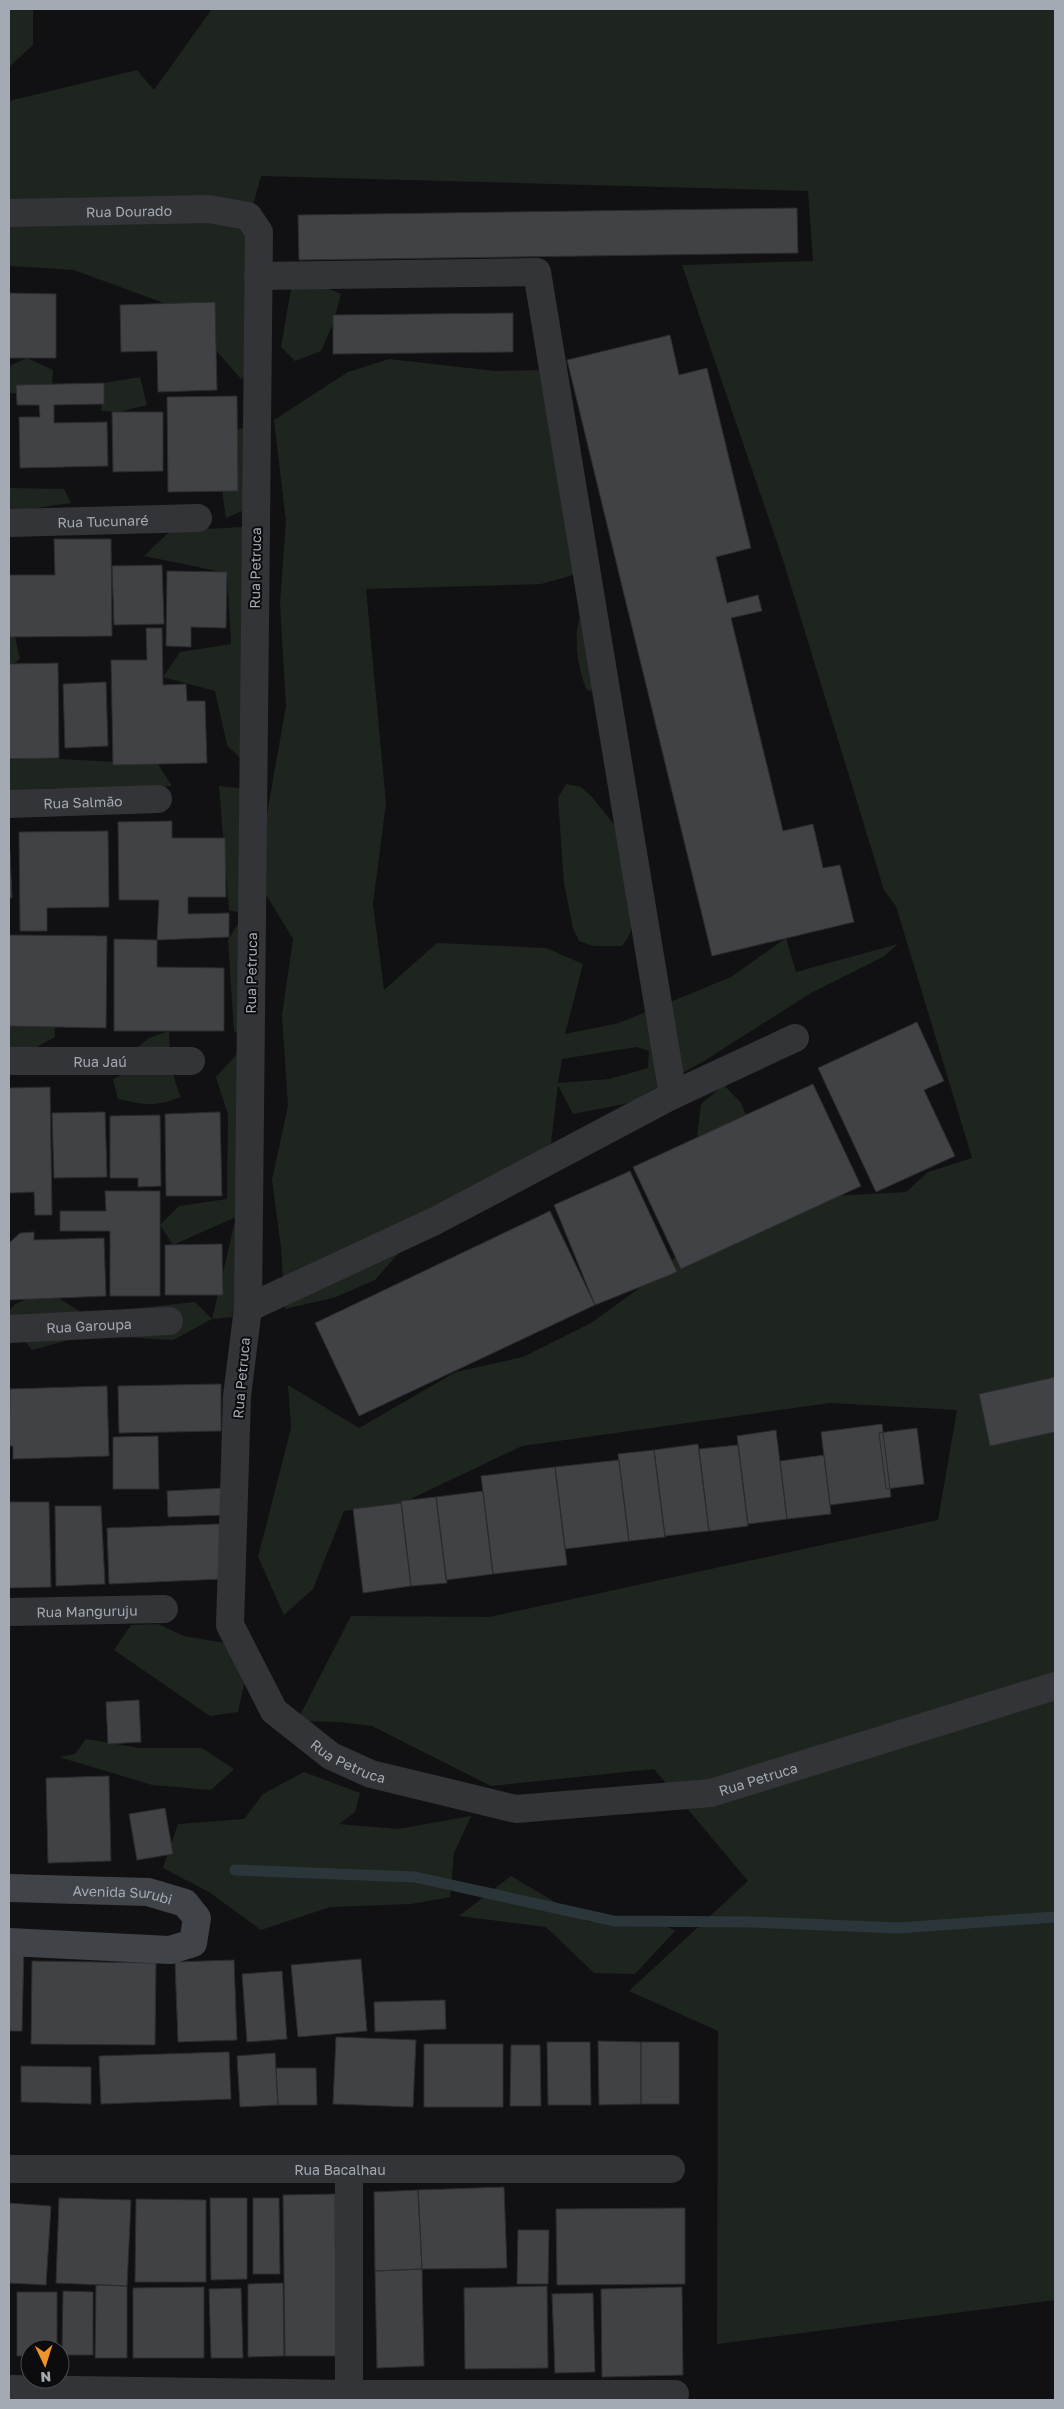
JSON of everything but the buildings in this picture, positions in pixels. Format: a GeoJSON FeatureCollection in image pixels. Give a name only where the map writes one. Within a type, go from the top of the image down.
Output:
{"type":"FeatureCollection","features":[{"type":"Feature","properties":{"kind":"street","name":"Rua Dourado"},"geometry":{"type":"LineString","coordinates":[[9,213],[209,209],[248,216]]}},
{"type":"Feature","properties":{"kind":"street","name":"Rua Petruca"},"geometry":{"type":"LineString","coordinates":[[248,216],[259,232],[248,1308],[237,1396],[230,1625],[274,1711],[331,1756],[371,1774],[516,1809],[711,1793],[1055,1686]]}},
{"type":"Feature","properties":{"kind":"street"},"geometry":{"type":"LineString","coordinates":[[258,276],[537,272],[674,1095]]}},
{"type":"Feature","properties":{"kind":"street","name":"Rua Tucunaré"},"geometry":{"type":"LineString","coordinates":[[9,523],[198,518]]}},
{"type":"Feature","properties":{"kind":"street","name":"Rua Salmão"},"geometry":{"type":"LineString","coordinates":[[9,804],[158,799]]}},
{"type":"Feature","properties":{"kind":"street"},"geometry":{"type":"LineString","coordinates":[[248,1308],[435,1222],[674,1095],[795,1038]]}},
{"type":"Feature","properties":{"kind":"street","name":"Rua Jaú"},"geometry":{"type":"LineString","coordinates":[[9,1061],[191,1060]]}},
{"type":"Feature","properties":{"kind":"street","name":"Rua Garoupa"},"geometry":{"type":"LineString","coordinates":[[9,1329],[169,1321]]}},
{"type":"Feature","properties":{"kind":"street","name":"Rua Manguruju"},"geometry":{"type":"LineString","coordinates":[[9,1612],[164,1608]]}},
{"type":"Feature","properties":{"kind":"street","name":"Avenida Surubi"},"geometry":{"type":"LineString","coordinates":[[9,1888],[148,1892],[185,1903],[196,1918],[193,1943],[170,1950],[9,1942]]}},
{"type":"Feature","properties":{"kind":"street","name":"Rua Bacalhau"},"geometry":{"type":"LineString","coordinates":[[9,2170],[348,2171],[671,2169]]}},
{"type":"Feature","properties":{"kind":"street"},"geometry":{"type":"LineString","coordinates":[[348,2171],[349,2397]]}},
{"type":"Feature","properties":{"kind":"street"},"geometry":{"type":"LineString","coordinates":[[9,2389],[349,2397],[675,2394]]}},
{"type":"Feature","properties":{"kind":"shaded area"},"geometry":{"type":"Polygon","coordinates":[[[9,9],[33,9],[33,45],[9,67],[9,9]]]}},
{"type":"Feature","properties":{"kind":"shaded area"},"geometry":{"type":"Polygon","coordinates":[[[212,9],[1055,9],[1055,2300],[717,2344],[718,2031],[629,1991],[748,1881],[654,1769],[491,1786],[372,1726],[340,1722],[297,1721],[351,1616],[489,1617],[938,1520],[957,1410],[830,1403],[522,1446],[402,1503],[344,1511],[313,1589],[284,1615],[258,1557],[291,1428],[288,1385],[359,1428],[456,1372],[523,1357],[591,1323],[659,1274],[705,1226],[814,1197],[906,1192],[928,1172],[972,1158],[896,906],[884,890],[783,560],[682,265],[813,261],[808,191],[261,176],[245,233],[266,259],[272,356],[241,379],[180,309],[74,270],[9,266],[9,101],[137,70],[154,90],[212,9]]]}},
{"type":"Feature","properties":{"kind":"shaded area"},"geometry":{"type":"Polygon","coordinates":[[[318,284],[341,294],[333,324],[321,351],[295,361],[281,347],[291,289],[318,284]]]}},
{"type":"Feature","properties":{"kind":"shaded area"},"geometry":{"type":"Polygon","coordinates":[[[27,358],[53,370],[52,385],[24,394],[9,393],[9,366],[27,358]]]}},
{"type":"Feature","properties":{"kind":"shaded area"},"geometry":{"type":"Polygon","coordinates":[[[389,359],[495,371],[545,370],[577,574],[541,584],[366,589],[386,803],[373,904],[384,990],[437,943],[546,948],[583,964],[565,1034],[619,1023],[731,977],[786,938],[796,972],[898,944],[883,957],[811,993],[704,1061],[629,1103],[573,1114],[558,1085],[550,1151],[405,1246],[375,1280],[336,1297],[285,1309],[281,1247],[272,1180],[288,1106],[282,1015],[293,939],[265,893],[262,842],[286,706],[280,603],[286,522],[274,420],[348,372],[389,359]],[[636,1047],[562,1059],[558,1083],[609,1079],[648,1068],[649,1051],[636,1047]]]}},
{"type":"Feature","properties":{"kind":"shaded area"},"geometry":{"type":"Polygon","coordinates":[[[140,377],[147,405],[119,412],[101,411],[104,383],[140,377]]]}},
{"type":"Feature","properties":{"kind":"shaded area"},"geometry":{"type":"Polygon","coordinates":[[[259,428],[256,505],[226,518],[223,474],[232,429],[259,428]]]}},
{"type":"Feature","properties":{"kind":"shaded area"},"geometry":{"type":"Polygon","coordinates":[[[9,488],[64,489],[71,503],[9,512],[9,488]]]}},
{"type":"Feature","properties":{"kind":"shaded area"},"geometry":{"type":"Polygon","coordinates":[[[242,527],[257,563],[244,762],[227,745],[215,691],[163,677],[180,652],[231,644],[227,573],[144,556],[170,531],[242,527]]]}},
{"type":"Feature","properties":{"kind":"shaded area"},"geometry":{"type":"Polygon","coordinates":[[[601,597],[606,603],[606,610],[594,692],[587,690],[584,682],[578,661],[577,637],[580,616],[585,609],[601,597]]]}},
{"type":"Feature","properties":{"kind":"shaded area"},"geometry":{"type":"Polygon","coordinates":[[[9,624],[14,632],[20,659],[9,667],[9,624]]]}},
{"type":"Feature","properties":{"kind":"shaded area"},"geometry":{"type":"Polygon","coordinates":[[[39,758],[158,764],[172,786],[113,789],[50,788],[9,795],[9,760],[39,758]]]}},
{"type":"Feature","properties":{"kind":"shaded area"},"geometry":{"type":"Polygon","coordinates":[[[566,784],[581,787],[592,797],[619,831],[633,918],[630,934],[622,946],[593,946],[579,941],[573,928],[564,883],[558,798],[566,784]]]}},
{"type":"Feature","properties":{"kind":"shaded area"},"geometry":{"type":"Polygon","coordinates":[[[219,786],[239,788],[249,805],[247,1041],[234,1031],[228,940],[244,914],[229,910],[219,786]]]}},
{"type":"Feature","properties":{"kind":"shaded area"},"geometry":{"type":"Polygon","coordinates":[[[54,1012],[55,1037],[9,1062],[9,1025],[21,1016],[54,1012]]]}},
{"type":"Feature","properties":{"kind":"shaded area"},"geometry":{"type":"Polygon","coordinates":[[[169,1031],[173,1073],[181,1097],[157,1104],[136,1103],[118,1099],[113,1079],[138,1067],[128,1055],[149,1038],[169,1031]]]}},
{"type":"Feature","properties":{"kind":"shaded area"},"geometry":{"type":"Polygon","coordinates":[[[238,1053],[241,1280],[232,1317],[212,1319],[236,1217],[173,1245],[160,1225],[179,1206],[227,1199],[228,1115],[216,1077],[238,1053]]]}},
{"type":"Feature","properties":{"kind":"shaded area"},"geometry":{"type":"Polygon","coordinates":[[[724,1085],[741,1103],[751,1127],[718,1135],[697,1137],[701,1104],[724,1085]]]}},
{"type":"Feature","properties":{"kind":"shaded area"},"geometry":{"type":"Polygon","coordinates":[[[47,1291],[84,1314],[195,1302],[212,1319],[173,1340],[104,1336],[69,1340],[32,1350],[9,1320],[9,1311],[15,1304],[47,1291]]]}},
{"type":"Feature","properties":{"kind":"shaded area"},"geometry":{"type":"Polygon","coordinates":[[[158,1624],[184,1636],[225,1643],[242,1662],[244,1684],[238,1712],[210,1716],[114,1650],[131,1625],[158,1624]]]}},
{"type":"Feature","properties":{"kind":"shaded area"},"geometry":{"type":"Polygon","coordinates":[[[86,1739],[140,1748],[202,1748],[234,1769],[211,1790],[152,1785],[59,1757],[75,1754],[86,1739]]]}},
{"type":"Feature","properties":{"kind":"shaded area"},"geometry":{"type":"Polygon","coordinates":[[[304,1772],[360,1793],[355,1812],[339,1824],[398,1829],[471,1816],[454,1853],[450,1897],[411,1904],[330,1907],[261,1930],[209,1892],[163,1868],[178,1824],[244,1819],[263,1794],[304,1772]]]}},
{"type":"Feature","properties":{"kind":"shaded area"},"geometry":{"type":"Polygon","coordinates":[[[511,1876],[589,1922],[655,1920],[675,1931],[635,1974],[594,1973],[546,1927],[459,1916],[511,1876]]]}},
{"type":"Feature","properties":{"kind":"waterway"},"geometry":{"type":"LineString","coordinates":[[235,1870],[415,1877],[614,1921],[753,1922],[897,1928],[1055,1917]]}}]}
